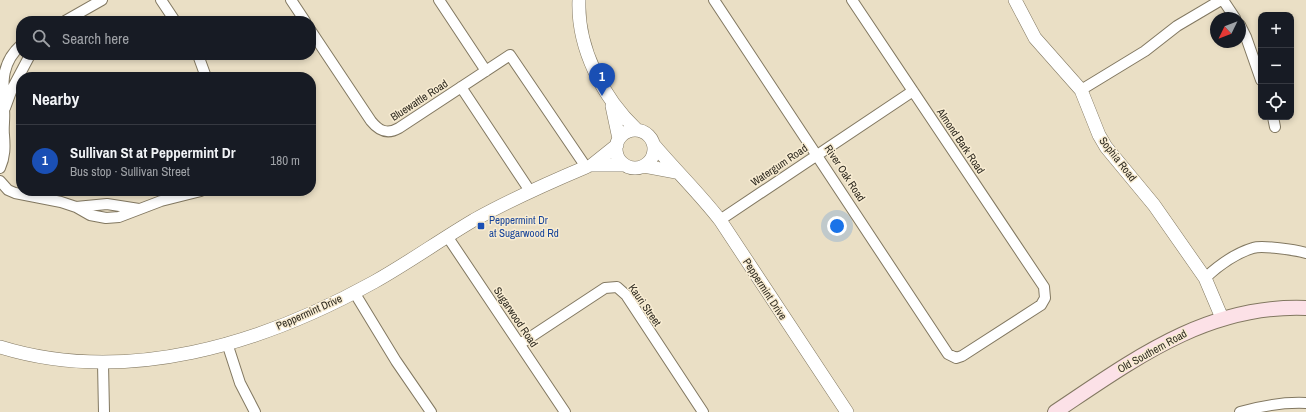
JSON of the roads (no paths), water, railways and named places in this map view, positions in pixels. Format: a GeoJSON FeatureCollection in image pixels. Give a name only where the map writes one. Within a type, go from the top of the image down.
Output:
{"type":"FeatureCollection","features":[{"type":"Feature","properties":{"kind":"main road","name":"Old Southern Road"},"geometry":{"type":"LineString","coordinates":[[1055,412],[1159,346],[1191,329],[1222,318],[1270,310],[1306,308]]}},
{"type":"Feature","properties":{"kind":"street"},"geometry":{"type":"LineString","coordinates":[[74,16],[102,0]]}},
{"type":"Feature","properties":{"kind":"street"},"geometry":{"type":"LineString","coordinates":[[161,0],[172,16]]}},
{"type":"Feature","properties":{"kind":"street"},"geometry":{"type":"LineString","coordinates":[[291,0],[302,16]]}},
{"type":"Feature","properties":{"kind":"street"},"geometry":{"type":"LineString","coordinates":[[439,0],[486,71]]}},
{"type":"Feature","properties":{"kind":"street"},"geometry":{"type":"LineString","coordinates":[[579,0],[580,23],[584,41],[590,59],[611,102],[618,142],[618,156],[625,165],[634,168],[644,166],[652,157],[654,145],[648,135],[637,130],[611,102]]}},
{"type":"Feature","properties":{"kind":"street","name":"River Oak Road"},"geometry":{"type":"LineString","coordinates":[[714,0],[818,154],[948,354],[956,358]]}},
{"type":"Feature","properties":{"kind":"street","name":"Almond Bark Road"},"geometry":{"type":"LineString","coordinates":[[852,0],[1044,287],[1045,298],[1041,305],[962,356],[956,358]]}},
{"type":"Feature","properties":{"kind":"street","name":"Sophia Road"},"geometry":{"type":"LineString","coordinates":[[1015,0],[1036,38],[1081,90],[1099,135],[1106,147],[1154,205],[1205,278],[1222,318]]}},
{"type":"Feature","properties":{"kind":"street"},"geometry":{"type":"LineString","coordinates":[[1081,90],[1144,51],[1177,26],[1222,0],[1231,12]]}},
{"type":"Feature","properties":{"kind":"street"},"geometry":{"type":"LineString","coordinates":[[1246,37],[1258,71]]}},
{"type":"Feature","properties":{"kind":"street","name":"Bluewattle Road"},"geometry":{"type":"LineString","coordinates":[[316,38],[374,125],[386,132],[392,132],[399,128],[510,55],[589,166]]}},
{"type":"Feature","properties":{"kind":"street"},"geometry":{"type":"LineString","coordinates":[[0,168],[4,161],[5,149],[2,95],[4,70],[10,58],[16,51]]}},
{"type":"Feature","properties":{"kind":"street"},"geometry":{"type":"LineString","coordinates":[[21,72],[27,60]]}},
{"type":"Feature","properties":{"kind":"street"},"geometry":{"type":"LineString","coordinates":[[200,60],[204,72]]}},
{"type":"Feature","properties":{"kind":"street"},"geometry":{"type":"LineString","coordinates":[[4,110],[16,81]]}},
{"type":"Feature","properties":{"kind":"street"},"geometry":{"type":"LineString","coordinates":[[461,87],[530,191]]}},
{"type":"Feature","properties":{"kind":"street","name":"Watergum Road"},"geometry":{"type":"LineString","coordinates":[[720,220],[913,91]]}},
{"type":"Feature","properties":{"kind":"street"},"geometry":{"type":"LineString","coordinates":[[618,142],[627,132],[637,130]]}},
{"type":"Feature","properties":{"kind":"street","name":"Peppermint Drive"},"geometry":{"type":"LineString","coordinates":[[0,347],[45,359],[104,363],[161,359],[227,343],[272,329],[354,292],[398,268],[447,236],[530,191],[589,166],[618,142]]}},
{"type":"Feature","properties":{"kind":"street","name":"Peppermint Drive"},"geometry":{"type":"LineString","coordinates":[[654,145],[676,172],[690,183],[720,220],[847,412]]}},
{"type":"Feature","properties":{"kind":"street","name":"Peppermint Drive"},"geometry":{"type":"LineString","coordinates":[[589,166],[625,165]]}},
{"type":"Feature","properties":{"kind":"street","name":"Peppermint Drive"},"geometry":{"type":"LineString","coordinates":[[644,166],[676,172]]}},
{"type":"Feature","properties":{"kind":"street"},"geometry":{"type":"LineString","coordinates":[[0,181],[8,190],[16,193]]}},
{"type":"Feature","properties":{"kind":"street"},"geometry":{"type":"LineString","coordinates":[[32,196],[76,207],[90,215],[106,218],[119,217],[139,209],[184,196]]}},
{"type":"Feature","properties":{"kind":"street","name":"Sugarwood Road"},"geometry":{"type":"LineString","coordinates":[[447,236],[565,412]]}},
{"type":"Feature","properties":{"kind":"street"},"geometry":{"type":"LineString","coordinates":[[1205,278],[1232,258],[1254,247],[1296,250],[1306,253]]}},
{"type":"Feature","properties":{"kind":"street","name":"Kauri Street"},"geometry":{"type":"LineString","coordinates":[[520,344],[605,288],[617,287],[626,295],[703,412]]}},
{"type":"Feature","properties":{"kind":"street"},"geometry":{"type":"LineString","coordinates":[[354,292],[396,361],[431,412]]}},
{"type":"Feature","properties":{"kind":"street"},"geometry":{"type":"LineString","coordinates":[[227,343],[240,383],[255,412]]}},
{"type":"Feature","properties":{"kind":"street"},"geometry":{"type":"LineString","coordinates":[[104,363],[104,412]]}},
{"type":"Feature","properties":{"kind":"street"},"geometry":{"type":"LineString","coordinates":[[1240,412],[1273,405],[1306,403]]}},
{"type":"Feature","properties":{"kind":"place","name":"Sullivan St at Peppermint Dr"},"geometry":{"type":"Point","coordinates":[602,96]}},
{"type":"Feature","properties":{"kind":"place","name":"Peppermint Dr at Sugarwood Rd"},"geometry":{"type":"Point","coordinates":[481,226]}}]}
